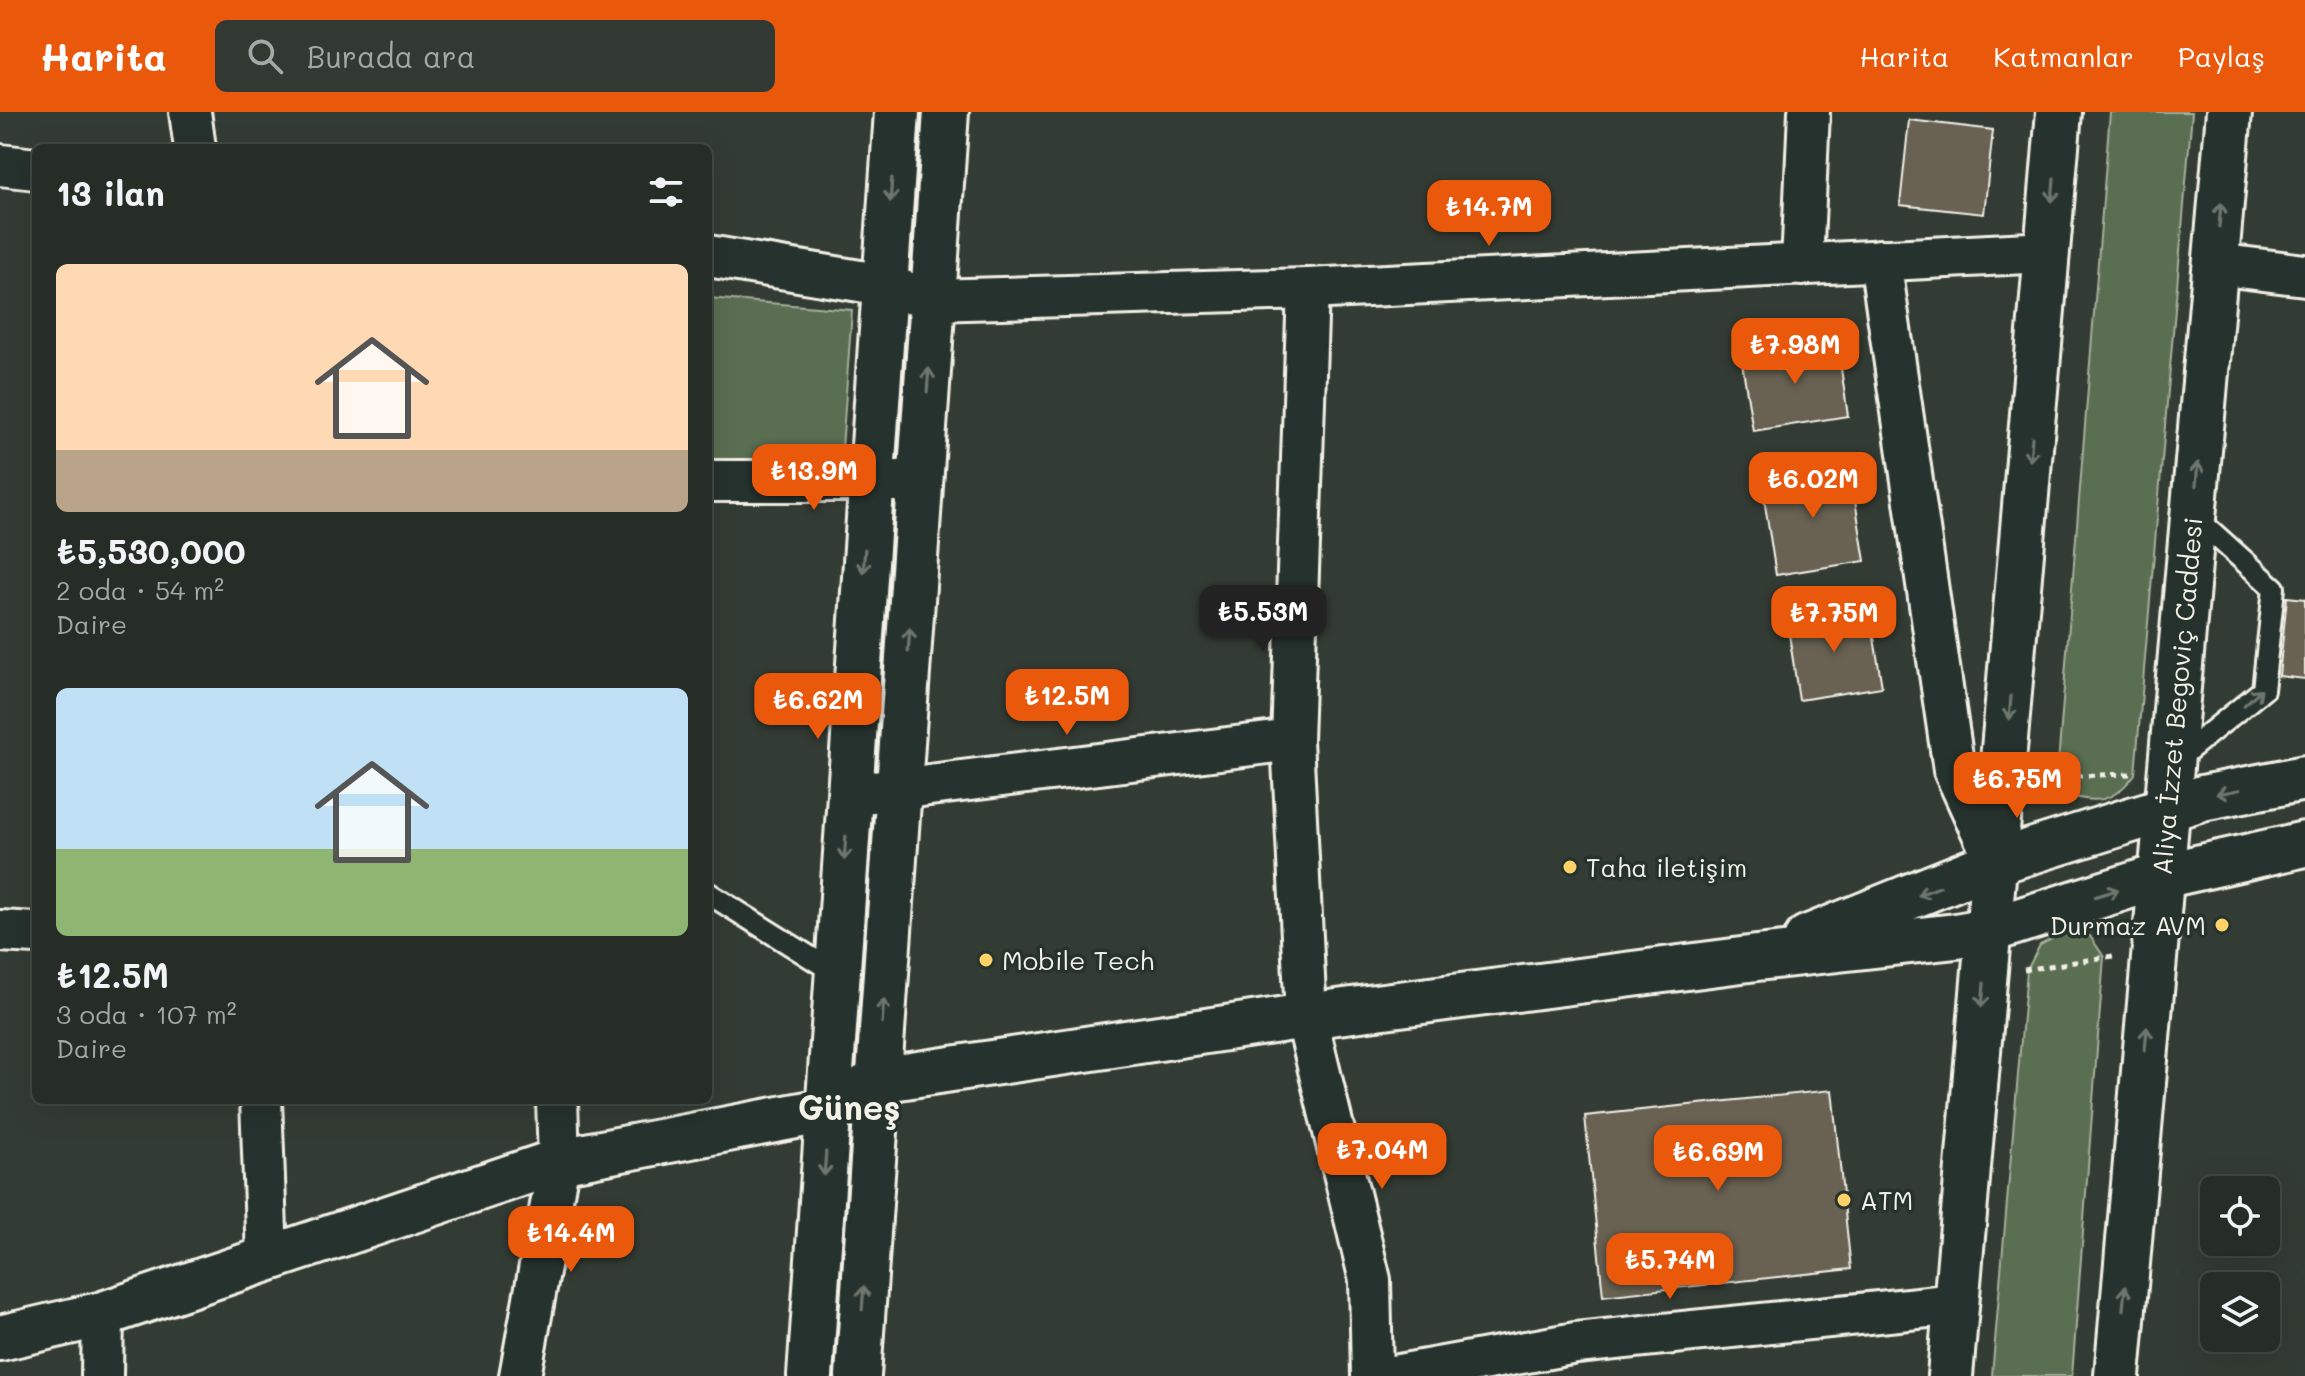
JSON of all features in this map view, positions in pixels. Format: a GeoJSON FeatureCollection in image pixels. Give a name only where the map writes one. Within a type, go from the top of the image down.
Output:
{"type":"FeatureCollection","features":[{"type":"Feature","properties":{"kind":"street"},"geometry":{"type":"LineString","coordinates":[[190,112],[194,144]]}},
{"type":"Feature","properties":{"kind":"street"},"geometry":{"type":"LineString","coordinates":[[810,1376],[897,112]]}},
{"type":"Feature","properties":{"kind":"street"},"geometry":{"type":"LineString","coordinates":[[858,1376],[946,112]]}},
{"type":"Feature","properties":{"kind":"street"},"geometry":{"type":"LineString","coordinates":[[1802,265],[1809,112]]}},
{"type":"Feature","properties":{"kind":"street"},"geometry":{"type":"LineString","coordinates":[[1950,1376],[2059,112]]}},
{"type":"Feature","properties":{"kind":"street","name":"Aliya İzzet Begoviç Caddesi"},"geometry":{"type":"LineString","coordinates":[[2117,1376],[2229,112]]}},
{"type":"Feature","properties":{"kind":"street"},"geometry":{"type":"LineString","coordinates":[[0,165],[32,169]]}},
{"type":"Feature","properties":{"kind":"street"},"geometry":{"type":"LineString","coordinates":[[712,257],[884,285],[933,300],[1308,289],[2047,252]]}},
{"type":"Feature","properties":{"kind":"street"},"geometry":{"type":"LineString","coordinates":[[1880,260],[1954,770],[1996,862]]}},
{"type":"Feature","properties":{"kind":"street"},"geometry":{"type":"LineString","coordinates":[[2215,264],[2305,275]]}},
{"type":"Feature","properties":{"kind":"street"},"geometry":{"type":"LineString","coordinates":[[1308,289],[1292,740],[1306,1016],[1370,1280],[1372,1376]]}},
{"type":"Feature","properties":{"kind":"street"},"geometry":{"type":"LineString","coordinates":[[712,481],[920,481]]}},
{"type":"Feature","properties":{"kind":"street"},"geometry":{"type":"LineString","coordinates":[[849,795],[1292,740]]}},
{"type":"Feature","properties":{"kind":"street"},"geometry":{"type":"LineString","coordinates":[[1757,958],[1996,862],[2170,782],[2305,778]]}},
{"type":"Feature","properties":{"kind":"street"},"geometry":{"type":"LineString","coordinates":[[0,1338],[103,1314],[559,1161],[828,1110],[878,1080],[1306,1016],[1757,958],[1909,943],[1990,930],[2161,876],[2305,844]]}},
{"type":"Feature","properties":{"kind":"street"},"geometry":{"type":"LineString","coordinates":[[0,931],[32,933]]}},
{"type":"Feature","properties":{"kind":"street"},"geometry":{"type":"LineString","coordinates":[[261,1104],[267,1257]]}},
{"type":"Feature","properties":{"kind":"street"},"geometry":{"type":"LineString","coordinates":[[520,1376],[559,1161],[557,1104]]}},
{"type":"Feature","properties":{"kind":"street"},"geometry":{"type":"LineString","coordinates":[[1394,1376],[1576,1343],[1957,1304]]}},
{"type":"Feature","properties":{"kind":"street"},"geometry":{"type":"LineString","coordinates":[[102,1376],[103,1314]]}},
{"type":"Feature","properties":{"kind":"lane"},"geometry":{"type":"LineString","coordinates":[[2170,782],[2263,690],[2274,588],[2194,516]]}},
{"type":"Feature","properties":{"kind":"lane"},"geometry":{"type":"LineString","coordinates":[[712,896],[837,974]]}},
{"type":"Feature","properties":{"kind":"path"},"geometry":{"type":"LineString","coordinates":[[2003,779],[2170,782]]}},
{"type":"Feature","properties":{"kind":"path"},"geometry":{"type":"LineString","coordinates":[[1985,977],[2155,952]]}},
{"type":"Feature","properties":{"kind":"green space"},"geometry":{"type":"Polygon","coordinates":[[[2110,112],[2192,112],[2135,774],[2112,796],[2096,800],[2065,794],[2057,776],[2110,112]]]}},
{"type":"Feature","properties":{"kind":"green space"},"geometry":{"type":"Polygon","coordinates":[[[712,298],[852,310],[841,463],[712,460],[712,298]]]}},
{"type":"Feature","properties":{"kind":"green space"},"geometry":{"type":"Polygon","coordinates":[[[2069,930],[2090,936],[2104,957],[2072,1376],[1992,1376],[2027,970],[2040,945],[2069,930]]]}},
{"type":"Feature","properties":{"kind":"building"},"geometry":{"type":"Polygon","coordinates":[[[1909,120],[1993,130],[1984,214],[1900,205],[1909,120]]]}},
{"type":"Feature","properties":{"kind":"building"},"geometry":{"type":"Polygon","coordinates":[[[1837,341],[1848,416],[1753,431],[1741,356],[1837,341]]]}},
{"type":"Feature","properties":{"kind":"building"},"geometry":{"type":"Polygon","coordinates":[[[1849,464],[1865,561],[1776,575],[1761,479],[1849,464]]]}},
{"type":"Feature","properties":{"kind":"building"},"geometry":{"type":"Polygon","coordinates":[[[2287,597],[2305,599],[2305,679],[2279,676],[2287,597]]]}},
{"type":"Feature","properties":{"kind":"building"},"geometry":{"type":"Polygon","coordinates":[[[1869,607],[1882,687],[1799,700],[1787,621],[1869,607]]]}},
{"type":"Feature","properties":{"kind":"building"},"geometry":{"type":"Polygon","coordinates":[[[1832,1090],[1851,1269],[1603,1296],[1585,1116],[1832,1090]]]}},
{"type":"Feature","properties":{"kind":"place","name":"Taha iletişim"},"geometry":{"type":"Point","coordinates":[1570,867]}},
{"type":"Feature","properties":{"kind":"place","name":"Durmaz AVM"},"geometry":{"type":"Point","coordinates":[2222,925]}},
{"type":"Feature","properties":{"kind":"place","name":"Mobile Tech"},"geometry":{"type":"Point","coordinates":[986,960]}},
{"type":"Feature","properties":{"kind":"place","name":"ATM"},"geometry":{"type":"Point","coordinates":[1844,1200]}},
{"type":"Feature","properties":{"kind":"district","name":"Güneş"},"geometry":{"type":"Point","coordinates":[849,1106]}}]}
